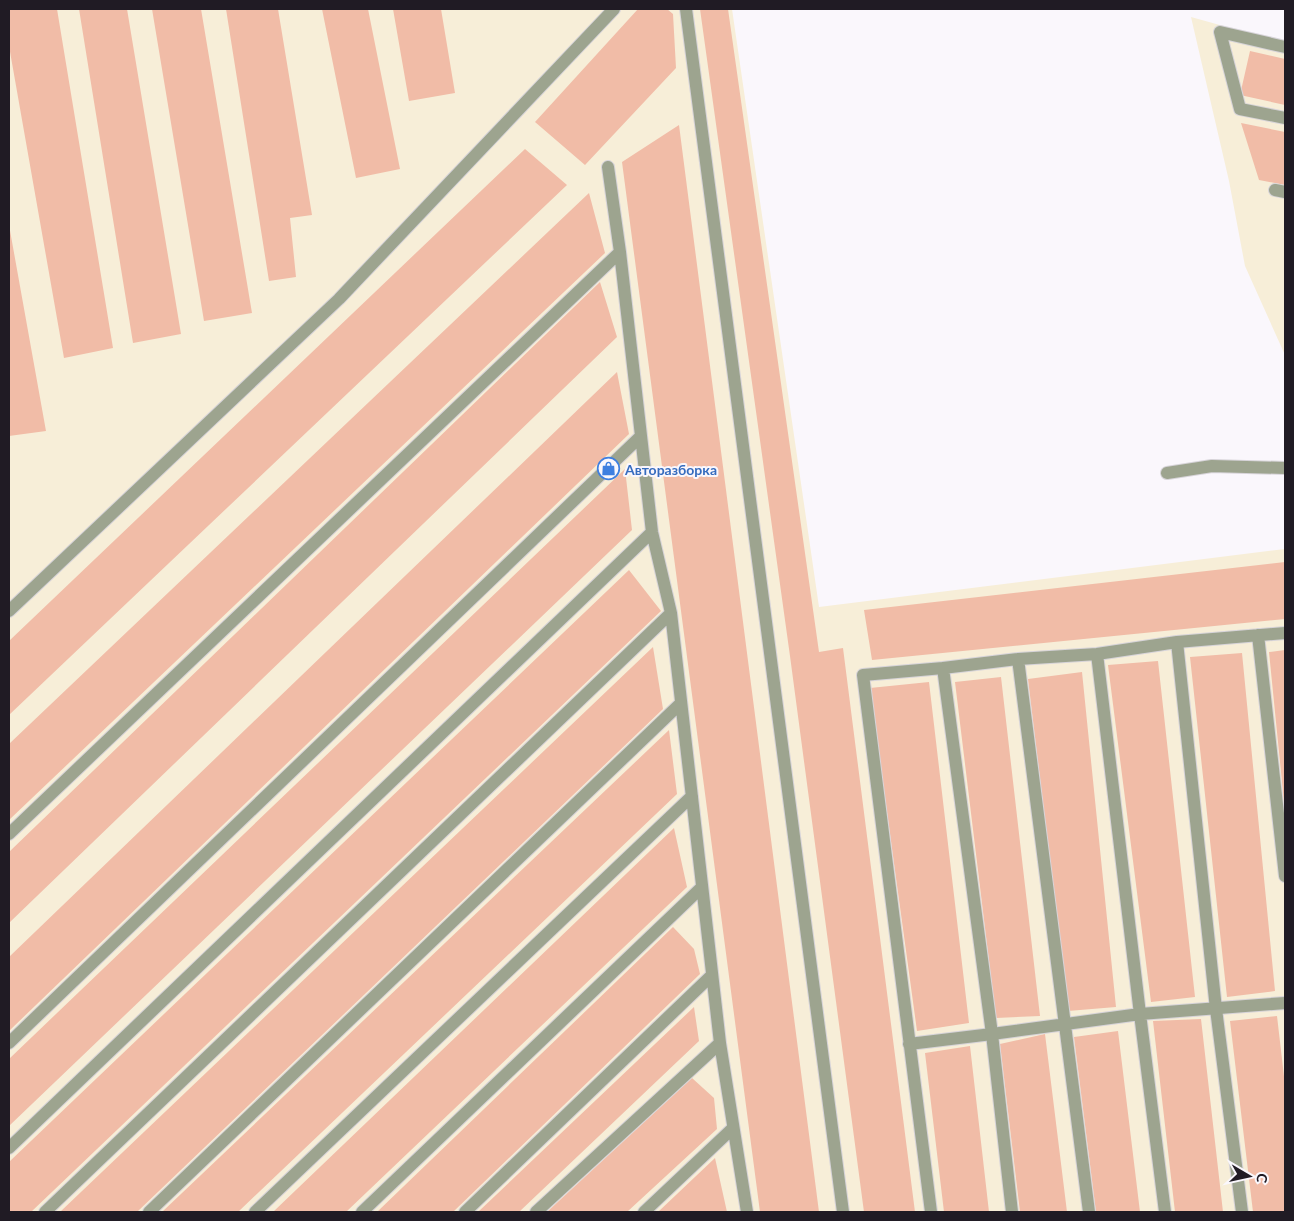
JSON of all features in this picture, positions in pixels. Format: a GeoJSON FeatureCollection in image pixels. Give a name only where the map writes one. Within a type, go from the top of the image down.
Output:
{"type":"FeatureCollection","features":[{"type":"Feature","properties":{"kind":"lane"},"geometry":{"type":"LineString","coordinates":[[9,611],[339,299],[614,9]]}},
{"type":"Feature","properties":{"kind":"lane"},"geometry":{"type":"LineString","coordinates":[[686,9],[843,1212]]}},
{"type":"Feature","properties":{"kind":"lane"},"geometry":{"type":"LineString","coordinates":[[1285,47],[1220,32],[1240,109],[1285,118]]}},
{"type":"Feature","properties":{"kind":"lane"},"geometry":{"type":"LineString","coordinates":[[608,167],[620,252],[652,532],[671,613],[720,1043],[747,1212]]}},
{"type":"Feature","properties":{"kind":"lane"},"geometry":{"type":"LineString","coordinates":[[9,834],[620,252]]}},
{"type":"Feature","properties":{"kind":"lane"},"geometry":{"type":"LineString","coordinates":[[9,1043],[641,436]]}},
{"type":"Feature","properties":{"kind":"lane"},"geometry":{"type":"LineString","coordinates":[[1167,474],[1212,466],[1285,468]]}},
{"type":"Feature","properties":{"kind":"lane"},"geometry":{"type":"LineString","coordinates":[[9,1148],[652,532]]}},
{"type":"Feature","properties":{"kind":"lane"},"geometry":{"type":"LineString","coordinates":[[46,1212],[671,613]]}},
{"type":"Feature","properties":{"kind":"lane"},"geometry":{"type":"LineString","coordinates":[[931,1212],[863,675],[1018,659],[1097,654],[1177,642],[1285,633]]}},
{"type":"Feature","properties":{"kind":"lane"},"geometry":{"type":"LineString","coordinates":[[1258,635],[1285,876]]}},
{"type":"Feature","properties":{"kind":"lane"},"geometry":{"type":"LineString","coordinates":[[1177,642],[1216,1009],[1242,1212]]}},
{"type":"Feature","properties":{"kind":"lane"},"geometry":{"type":"LineString","coordinates":[[1097,654],[1165,1212]]}},
{"type":"Feature","properties":{"kind":"lane"},"geometry":{"type":"LineString","coordinates":[[1018,659],[1089,1212]]}},
{"type":"Feature","properties":{"kind":"lane"},"geometry":{"type":"LineString","coordinates":[[943,668],[992,1034],[1012,1212]]}},
{"type":"Feature","properties":{"kind":"lane"},"geometry":{"type":"LineString","coordinates":[[149,1212],[681,703]]}},
{"type":"Feature","properties":{"kind":"lane"},"geometry":{"type":"LineString","coordinates":[[255,1212],[692,796]]}},
{"type":"Feature","properties":{"kind":"lane"},"geometry":{"type":"LineString","coordinates":[[362,1212],[702,887]]}},
{"type":"Feature","properties":{"kind":"lane"},"geometry":{"type":"LineString","coordinates":[[465,1212],[712,974]]}},
{"type":"Feature","properties":{"kind":"lane"},"geometry":{"type":"LineString","coordinates":[[909,1044],[1140,1014],[1285,1003]]}},
{"type":"Feature","properties":{"kind":"lane"},"geometry":{"type":"LineString","coordinates":[[536,1212],[720,1043]]}},
{"type":"Feature","properties":{"kind":"lane"},"geometry":{"type":"LineString","coordinates":[[644,1212],[733,1128]]}},
{"type":"Feature","properties":{"kind":"shaded area"},"geometry":{"type":"Polygon","coordinates":[[[9,9],[732,9],[819,607],[1285,549],[1285,1212],[9,1212],[9,9]]]}},
{"type":"Feature","properties":{"kind":"shaded area"},"geometry":{"type":"Polygon","coordinates":[[[1191,17],[1285,43],[1285,355],[1245,266],[1229,181],[1191,17]]]}},
{"type":"Feature","properties":{"kind":"building"},"geometry":{"type":"Polygon","coordinates":[[[9,9],[57,9],[113,348],[64,358],[9,46],[9,9]]]}},
{"type":"Feature","properties":{"kind":"building"},"geometry":{"type":"Polygon","coordinates":[[[79,9],[127,9],[181,334],[133,343],[79,9]]]}},
{"type":"Feature","properties":{"kind":"building"},"geometry":{"type":"Polygon","coordinates":[[[152,9],[201,9],[252,313],[204,321],[152,9]]]}},
{"type":"Feature","properties":{"kind":"building"},"geometry":{"type":"Polygon","coordinates":[[[226,9],[278,9],[312,215],[290,218],[296,277],[269,281],[226,9]]]}},
{"type":"Feature","properties":{"kind":"building"},"geometry":{"type":"Polygon","coordinates":[[[322,9],[368,9],[400,169],[356,178],[322,9]]]}},
{"type":"Feature","properties":{"kind":"building"},"geometry":{"type":"Polygon","coordinates":[[[393,9],[441,9],[455,93],[409,101],[393,9]]]}},
{"type":"Feature","properties":{"kind":"building"},"geometry":{"type":"Polygon","coordinates":[[[638,9],[667,9],[673,14],[676,68],[585,165],[535,122],[638,9]]]}},
{"type":"Feature","properties":{"kind":"building"},"geometry":{"type":"Polygon","coordinates":[[[700,9],[728,9],[819,652],[843,648],[915,1212],[864,1212],[790,656],[700,9]]]}},
{"type":"Feature","properties":{"kind":"building"},"geometry":{"type":"Polygon","coordinates":[[[1250,51],[1285,59],[1285,105],[1240,95],[1250,51]]]}},
{"type":"Feature","properties":{"kind":"building"},"geometry":{"type":"Polygon","coordinates":[[[1241,123],[1285,132],[1285,185],[1259,180],[1241,123]]]}},
{"type":"Feature","properties":{"kind":"building"},"geometry":{"type":"Polygon","coordinates":[[[679,125],[819,1212],[760,1212],[622,162],[679,125]]]}},
{"type":"Feature","properties":{"kind":"building"},"geometry":{"type":"Polygon","coordinates":[[[525,149],[567,185],[9,715],[9,641],[525,149]]]}},
{"type":"Feature","properties":{"kind":"building"},"geometry":{"type":"Polygon","coordinates":[[[589,193],[605,253],[9,820],[9,744],[589,193]]]}},
{"type":"Feature","properties":{"kind":"building"},"geometry":{"type":"Polygon","coordinates":[[[9,225],[46,431],[9,436],[9,225]]]}},
{"type":"Feature","properties":{"kind":"building"},"geometry":{"type":"Polygon","coordinates":[[[600,282],[617,337],[9,923],[9,852],[600,282]]]}},
{"type":"Feature","properties":{"kind":"building"},"geometry":{"type":"Polygon","coordinates":[[[617,372],[629,434],[9,1031],[9,957],[617,372]]]}},
{"type":"Feature","properties":{"kind":"building"},"geometry":{"type":"Polygon","coordinates":[[[625,469],[632,530],[9,1126],[9,1059],[625,469]]]}},
{"type":"Feature","properties":{"kind":"building"},"geometry":{"type":"Polygon","coordinates":[[[1285,562],[1285,619],[872,660],[864,610],[1285,562]]]}},
{"type":"Feature","properties":{"kind":"building"},"geometry":{"type":"Polygon","coordinates":[[[629,570],[661,611],[31,1212],[9,1212],[9,1162],[629,570]]]}},
{"type":"Feature","properties":{"kind":"building"},"geometry":{"type":"Polygon","coordinates":[[[653,647],[663,709],[137,1212],[60,1212],[653,647]]]}},
{"type":"Feature","properties":{"kind":"building"},"geometry":{"type":"Polygon","coordinates":[[[1285,650],[1285,802],[1284,802],[1269,652],[1285,650]]]}},
{"type":"Feature","properties":{"kind":"building"},"geometry":{"type":"Polygon","coordinates":[[[1242,653],[1275,991],[1227,997],[1190,657],[1242,653]]]}},
{"type":"Feature","properties":{"kind":"building"},"geometry":{"type":"Polygon","coordinates":[[[1158,661],[1195,997],[1151,1002],[1108,665],[1158,661]]]}},
{"type":"Feature","properties":{"kind":"building"},"geometry":{"type":"Polygon","coordinates":[[[1082,672],[1116,1007],[1068,1011],[1028,679],[1082,672]]]}},
{"type":"Feature","properties":{"kind":"building"},"geometry":{"type":"Polygon","coordinates":[[[1001,677],[1040,1016],[996,1018],[955,682],[1001,677]]]}},
{"type":"Feature","properties":{"kind":"building"},"geometry":{"type":"Polygon","coordinates":[[[929,682],[969,1023],[917,1031],[870,688],[929,682]]]}},
{"type":"Feature","properties":{"kind":"building"},"geometry":{"type":"Polygon","coordinates":[[[669,730],[677,794],[238,1212],[162,1212],[669,730]]]}},
{"type":"Feature","properties":{"kind":"building"},"geometry":{"type":"Polygon","coordinates":[[[674,828],[687,887],[346,1212],[273,1212],[674,828]]]}},
{"type":"Feature","properties":{"kind":"building"},"geometry":{"type":"Polygon","coordinates":[[[673,927],[694,949],[700,974],[453,1212],[377,1212],[673,927]]]}},
{"type":"Feature","properties":{"kind":"building"},"geometry":{"type":"Polygon","coordinates":[[[694,1007],[699,1041],[519,1212],[478,1212],[694,1007]]]}},
{"type":"Feature","properties":{"kind":"building"},"geometry":{"type":"Polygon","coordinates":[[[1277,1016],[1285,1085],[1285,1212],[1253,1212],[1230,1021],[1277,1016]]]}},
{"type":"Feature","properties":{"kind":"building"},"geometry":{"type":"Polygon","coordinates":[[[1201,1019],[1223,1212],[1175,1212],[1153,1021],[1201,1019]]]}},
{"type":"Feature","properties":{"kind":"building"},"geometry":{"type":"Polygon","coordinates":[[[1118,1031],[1140,1212],[1096,1212],[1074,1037],[1118,1031]]]}},
{"type":"Feature","properties":{"kind":"building"},"geometry":{"type":"Polygon","coordinates":[[[1045,1034],[1067,1212],[1020,1212],[1000,1044],[1045,1034]]]}},
{"type":"Feature","properties":{"kind":"building"},"geometry":{"type":"Polygon","coordinates":[[[970,1046],[989,1212],[944,1212],[925,1053],[970,1046]]]}},
{"type":"Feature","properties":{"kind":"building"},"geometry":{"type":"Polygon","coordinates":[[[692,1078],[714,1098],[717,1129],[627,1212],[547,1212],[692,1078]]]}},
{"type":"Feature","properties":{"kind":"building"},"geometry":{"type":"Polygon","coordinates":[[[715,1158],[727,1212],[658,1212],[715,1158]]]}},
{"type":"Feature","properties":{"kind":"place","name":"Авторазборка"},"geometry":{"type":"Point","coordinates":[609,469]}}]}
